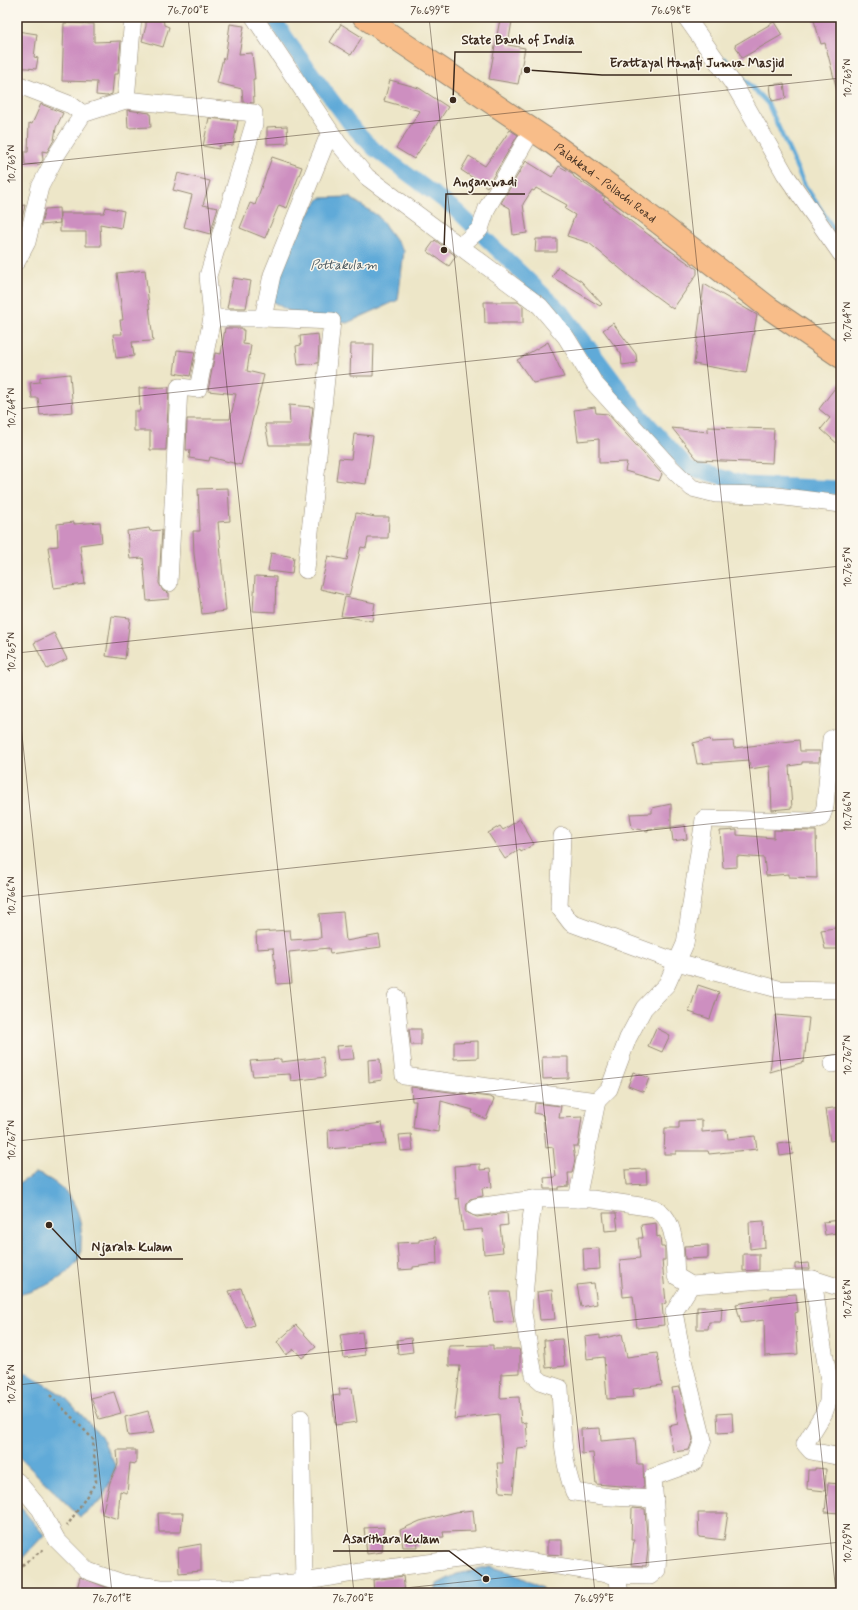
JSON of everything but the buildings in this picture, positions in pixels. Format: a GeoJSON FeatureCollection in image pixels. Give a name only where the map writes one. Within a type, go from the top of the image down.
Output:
{"type":"FeatureCollection","features":[{"type":"Feature","properties":{"kind":"main road","name":"Palakkad - Pollachi Road"},"geometry":{"type":"LineString","coordinates":[[364,17],[532,130],[628,199],[769,308],[841,357]]}},
{"type":"Feature","properties":{"kind":"street"},"geometry":{"type":"LineString","coordinates":[[126,100],[133,17]]}},
{"type":"Feature","properties":{"kind":"street"},"geometry":{"type":"LineString","coordinates":[[254,17],[330,132],[367,176],[540,306],[566,337],[594,384],[670,467],[692,488],[716,494],[768,495],[841,504]]}},
{"type":"Feature","properties":{"kind":"street"},"geometry":{"type":"LineString","coordinates":[[686,17],[736,88],[785,174],[841,254]]}},
{"type":"Feature","properties":{"kind":"street"},"geometry":{"type":"LineString","coordinates":[[17,84],[71,105],[83,114]]}},
{"type":"Feature","properties":{"kind":"street"},"geometry":{"type":"LineString","coordinates":[[17,261],[27,242],[40,187],[56,154],[83,114],[126,100],[254,113],[254,124],[208,276],[212,318],[198,389],[179,387],[169,584]]}},
{"type":"Feature","properties":{"kind":"street"},"geometry":{"type":"LineString","coordinates":[[460,246],[480,229],[487,208],[532,130]]}},
{"type":"Feature","properties":{"kind":"street"},"geometry":{"type":"LineString","coordinates":[[263,318],[272,275],[330,132]]}},
{"type":"Feature","properties":{"kind":"street"},"geometry":{"type":"LineString","coordinates":[[212,318],[263,318],[332,321],[306,570]]}},
{"type":"Feature","properties":{"kind":"street"},"geometry":{"type":"LineString","coordinates":[[577,1199],[598,1102],[609,1089],[628,1038],[644,1008],[667,984],[685,944],[704,819],[813,821],[821,818],[825,807],[831,739],[841,735]]}},
{"type":"Feature","properties":{"kind":"street"},"geometry":{"type":"LineString","coordinates":[[562,836],[559,907],[571,923],[677,962],[778,988],[841,990]]}},
{"type":"Feature","properties":{"kind":"street"},"geometry":{"type":"LineString","coordinates":[[396,997],[404,1076],[598,1102]]}},
{"type":"Feature","properties":{"kind":"street"},"geometry":{"type":"LineString","coordinates":[[534,1199],[529,1233],[523,1313],[534,1375],[542,1382],[560,1388],[566,1457],[574,1492],[610,1498],[655,1499]]}},
{"type":"Feature","properties":{"kind":"street"},"geometry":{"type":"LineString","coordinates":[[476,1206],[534,1199],[592,1199],[654,1208],[661,1211],[671,1226],[676,1276],[691,1285],[765,1280],[813,1279],[841,1288]]}},
{"type":"Feature","properties":{"kind":"street"},"geometry":{"type":"LineString","coordinates":[[813,1279],[829,1380],[828,1402],[824,1413],[805,1444],[811,1451],[841,1457]]}},
{"type":"Feature","properties":{"kind":"street"},"geometry":{"type":"LineString","coordinates":[[17,1481],[40,1509],[57,1540],[88,1571],[122,1583],[161,1588],[234,1588],[304,1582],[364,1571],[490,1555],[617,1575],[650,1576],[657,1570],[658,1550],[653,1477],[695,1462],[703,1440],[683,1360],[674,1312],[691,1285]]}},
{"type":"Feature","properties":{"kind":"street"},"geometry":{"type":"LineString","coordinates":[[301,1418],[304,1582]]}},
{"type":"Feature","properties":{"kind":"street"},"geometry":{"type":"LineString","coordinates":[[617,1575],[620,1593]]}},
{"type":"Feature","properties":{"kind":"path"},"geometry":{"type":"LineString","coordinates":[[17,1569],[57,1540],[96,1482],[93,1439],[50,1395]]}},
{"type":"Feature","properties":{"kind":"water","name":"Pottakulam"},"geometry":{"type":"Polygon","coordinates":[[[349,197],[378,216],[404,251],[398,300],[347,323],[292,313],[270,300],[285,260],[297,234],[320,198],[349,197]]]}},
{"type":"Feature","properties":{"kind":"water"},"geometry":{"type":"Polygon","coordinates":[[[36,1173],[57,1184],[72,1200],[77,1209],[81,1231],[81,1254],[74,1266],[60,1278],[43,1287],[17,1295],[17,1185],[36,1173]]]}},
{"type":"Feature","properties":{"kind":"water"},"geometry":{"type":"Polygon","coordinates":[[[27,1373],[64,1396],[101,1436],[116,1467],[102,1500],[80,1517],[17,1455],[17,1374],[27,1373]]]}},
{"type":"Feature","properties":{"kind":"water"},"geometry":{"type":"Polygon","coordinates":[[[17,1503],[44,1535],[17,1564],[17,1503]]]}},
{"type":"Feature","properties":{"kind":"water"},"geometry":{"type":"Polygon","coordinates":[[[491,1567],[509,1572],[543,1588],[541,1593],[435,1593],[437,1584],[457,1574],[491,1567]]]}},
{"type":"Feature","properties":{"kind":"waterway"},"geometry":{"type":"LineString","coordinates":[[273,17],[294,49],[350,124],[374,149],[456,210],[565,315],[636,410],[689,468],[746,484],[841,488]]}},
{"type":"Feature","properties":{"kind":"waterway"},"geometry":{"type":"LineString","coordinates":[[725,59],[768,104],[804,184],[839,237]]}},
{"type":"Feature","properties":{"kind":"place","name":"Erattayal Hanafi Jumua Masjid"},"geometry":{"type":"Point","coordinates":[527,70]}},
{"type":"Feature","properties":{"kind":"place","name":"State Bank of India"},"geometry":{"type":"Point","coordinates":[453,100]}},
{"type":"Feature","properties":{"kind":"place","name":"Anganwadi"},"geometry":{"type":"Point","coordinates":[444,250]}},
{"type":"Feature","properties":{"kind":"place","name":"Njarala Kulam"},"geometry":{"type":"Point","coordinates":[49,1225]}},
{"type":"Feature","properties":{"kind":"place","name":"Asarithara Kulam"},"geometry":{"type":"Point","coordinates":[486,1579]}}]}
